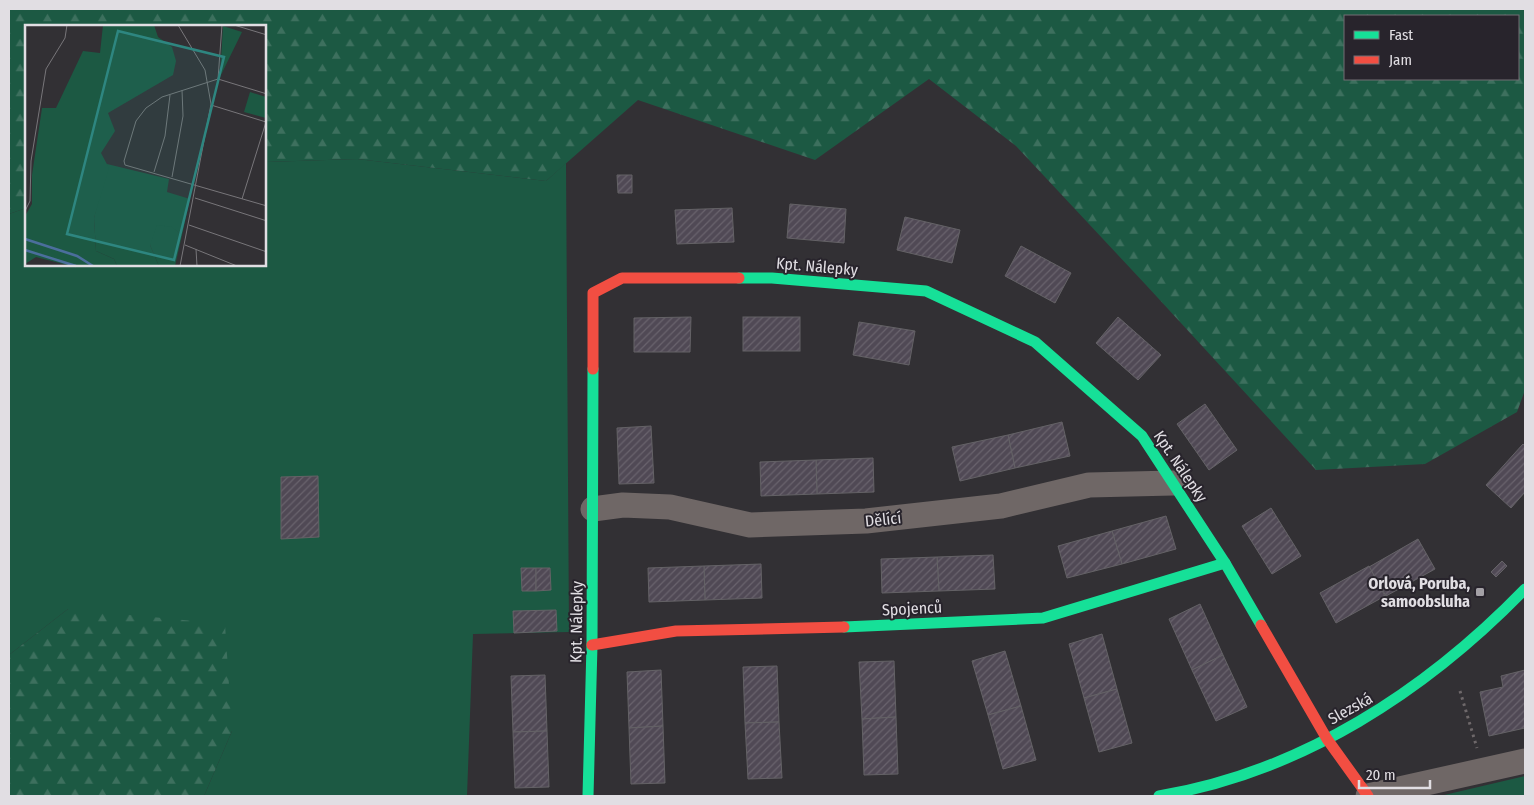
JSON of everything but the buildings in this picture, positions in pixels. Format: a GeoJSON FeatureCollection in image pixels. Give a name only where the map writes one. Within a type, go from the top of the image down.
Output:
{"type":"FeatureCollection","features":[{"type":"Feature","properties":{"kind":"street","name":"Kpt. Nálepky"},"geometry":{"type":"LineString","coordinates":[[588,796],[592,645],[593,293],[622,278],[772,278],[926,291],[1035,342],[1142,436],[1225,563],[1328,739],[1368,796]]}},
{"type":"Feature","properties":{"kind":"street","name":"Dělící"},"geometry":{"type":"LineString","coordinates":[[593,509],[623,505],[670,507],[750,525],[866,521],[1001,506],[1089,485],[1173,483]]}},
{"type":"Feature","properties":{"kind":"street","name":"Spojenců"},"geometry":{"type":"LineString","coordinates":[[592,645],[676,631],[851,627],[1043,618],[1225,563]]}},
{"type":"Feature","properties":{"kind":"street","name":"Slezská"},"geometry":{"type":"LineString","coordinates":[[1165,796],[1230,778],[1274,763],[1328,739],[1358,723],[1412,688],[1480,632],[1525,589]]}},
{"type":"Feature","properties":{"kind":"street"},"geometry":{"type":"LineString","coordinates":[[1368,796],[1525,761]]}},
{"type":"Feature","properties":{"kind":"path"},"geometry":{"type":"LineString","coordinates":[[1460,691],[1479,753]]}},
{"type":"Feature","properties":{"kind":"green space"},"geometry":{"type":"Polygon","coordinates":[[[9,9],[1525,9],[1525,390],[1517,412],[1425,464],[1316,470],[1016,146],[929,79],[815,160],[638,100],[546,181],[357,159],[266,162],[266,25],[25,25],[25,208],[9,214],[9,9]]]}},
{"type":"Feature","properties":{"kind":"green space"},"geometry":{"type":"Polygon","coordinates":[[[357,159],[546,181],[566,163],[569,632],[473,634],[467,796],[204,796],[232,731],[68,609],[9,655],[9,214],[25,208],[25,266],[266,266],[266,162],[357,159]]]}},
{"type":"Feature","properties":{"kind":"green space"},"geometry":{"type":"Polygon","coordinates":[[[68,609],[225,624],[232,731],[204,796],[9,796],[9,655],[68,609]]]}},
{"type":"Feature","properties":{"kind":"green space"},"geometry":{"type":"Polygon","coordinates":[[[1525,776],[1525,796],[1440,796],[1525,776]]]}},
{"type":"Feature","properties":{"kind":"traffic: fast"},"geometry":{"type":"LineString","coordinates":[[739,278],[772,278],[926,291],[1035,342],[1142,436],[1225,563],[1261,625]]}},
{"type":"Feature","properties":{"kind":"traffic: fast"},"geometry":{"type":"LineString","coordinates":[[588,796],[592,645],[593,369]]}},
{"type":"Feature","properties":{"kind":"traffic: fast"},"geometry":{"type":"LineString","coordinates":[[844,627],[1043,618],[1225,563]]}},
{"type":"Feature","properties":{"kind":"traffic: fast"},"geometry":{"type":"LineString","coordinates":[[1159,796],[1212,784],[1263,768],[1312,747],[1358,722],[1403,693],[1446,661],[1487,626],[1525,589]]}},
{"type":"Feature","properties":{"kind":"traffic: jam"},"geometry":{"type":"LineString","coordinates":[[593,369],[593,293],[622,278],[739,278]]}},
{"type":"Feature","properties":{"kind":"traffic: jam"},"geometry":{"type":"LineString","coordinates":[[1261,625],[1327,739],[1368,796]]}},
{"type":"Feature","properties":{"kind":"traffic: jam"},"geometry":{"type":"LineString","coordinates":[[592,645],[676,631],[844,627]]}},
{"type":"Feature","properties":{"kind":"place","name":"Orlová, Poruba, samoobsluha"},"geometry":{"type":"Point","coordinates":[1480,592]}}]}
